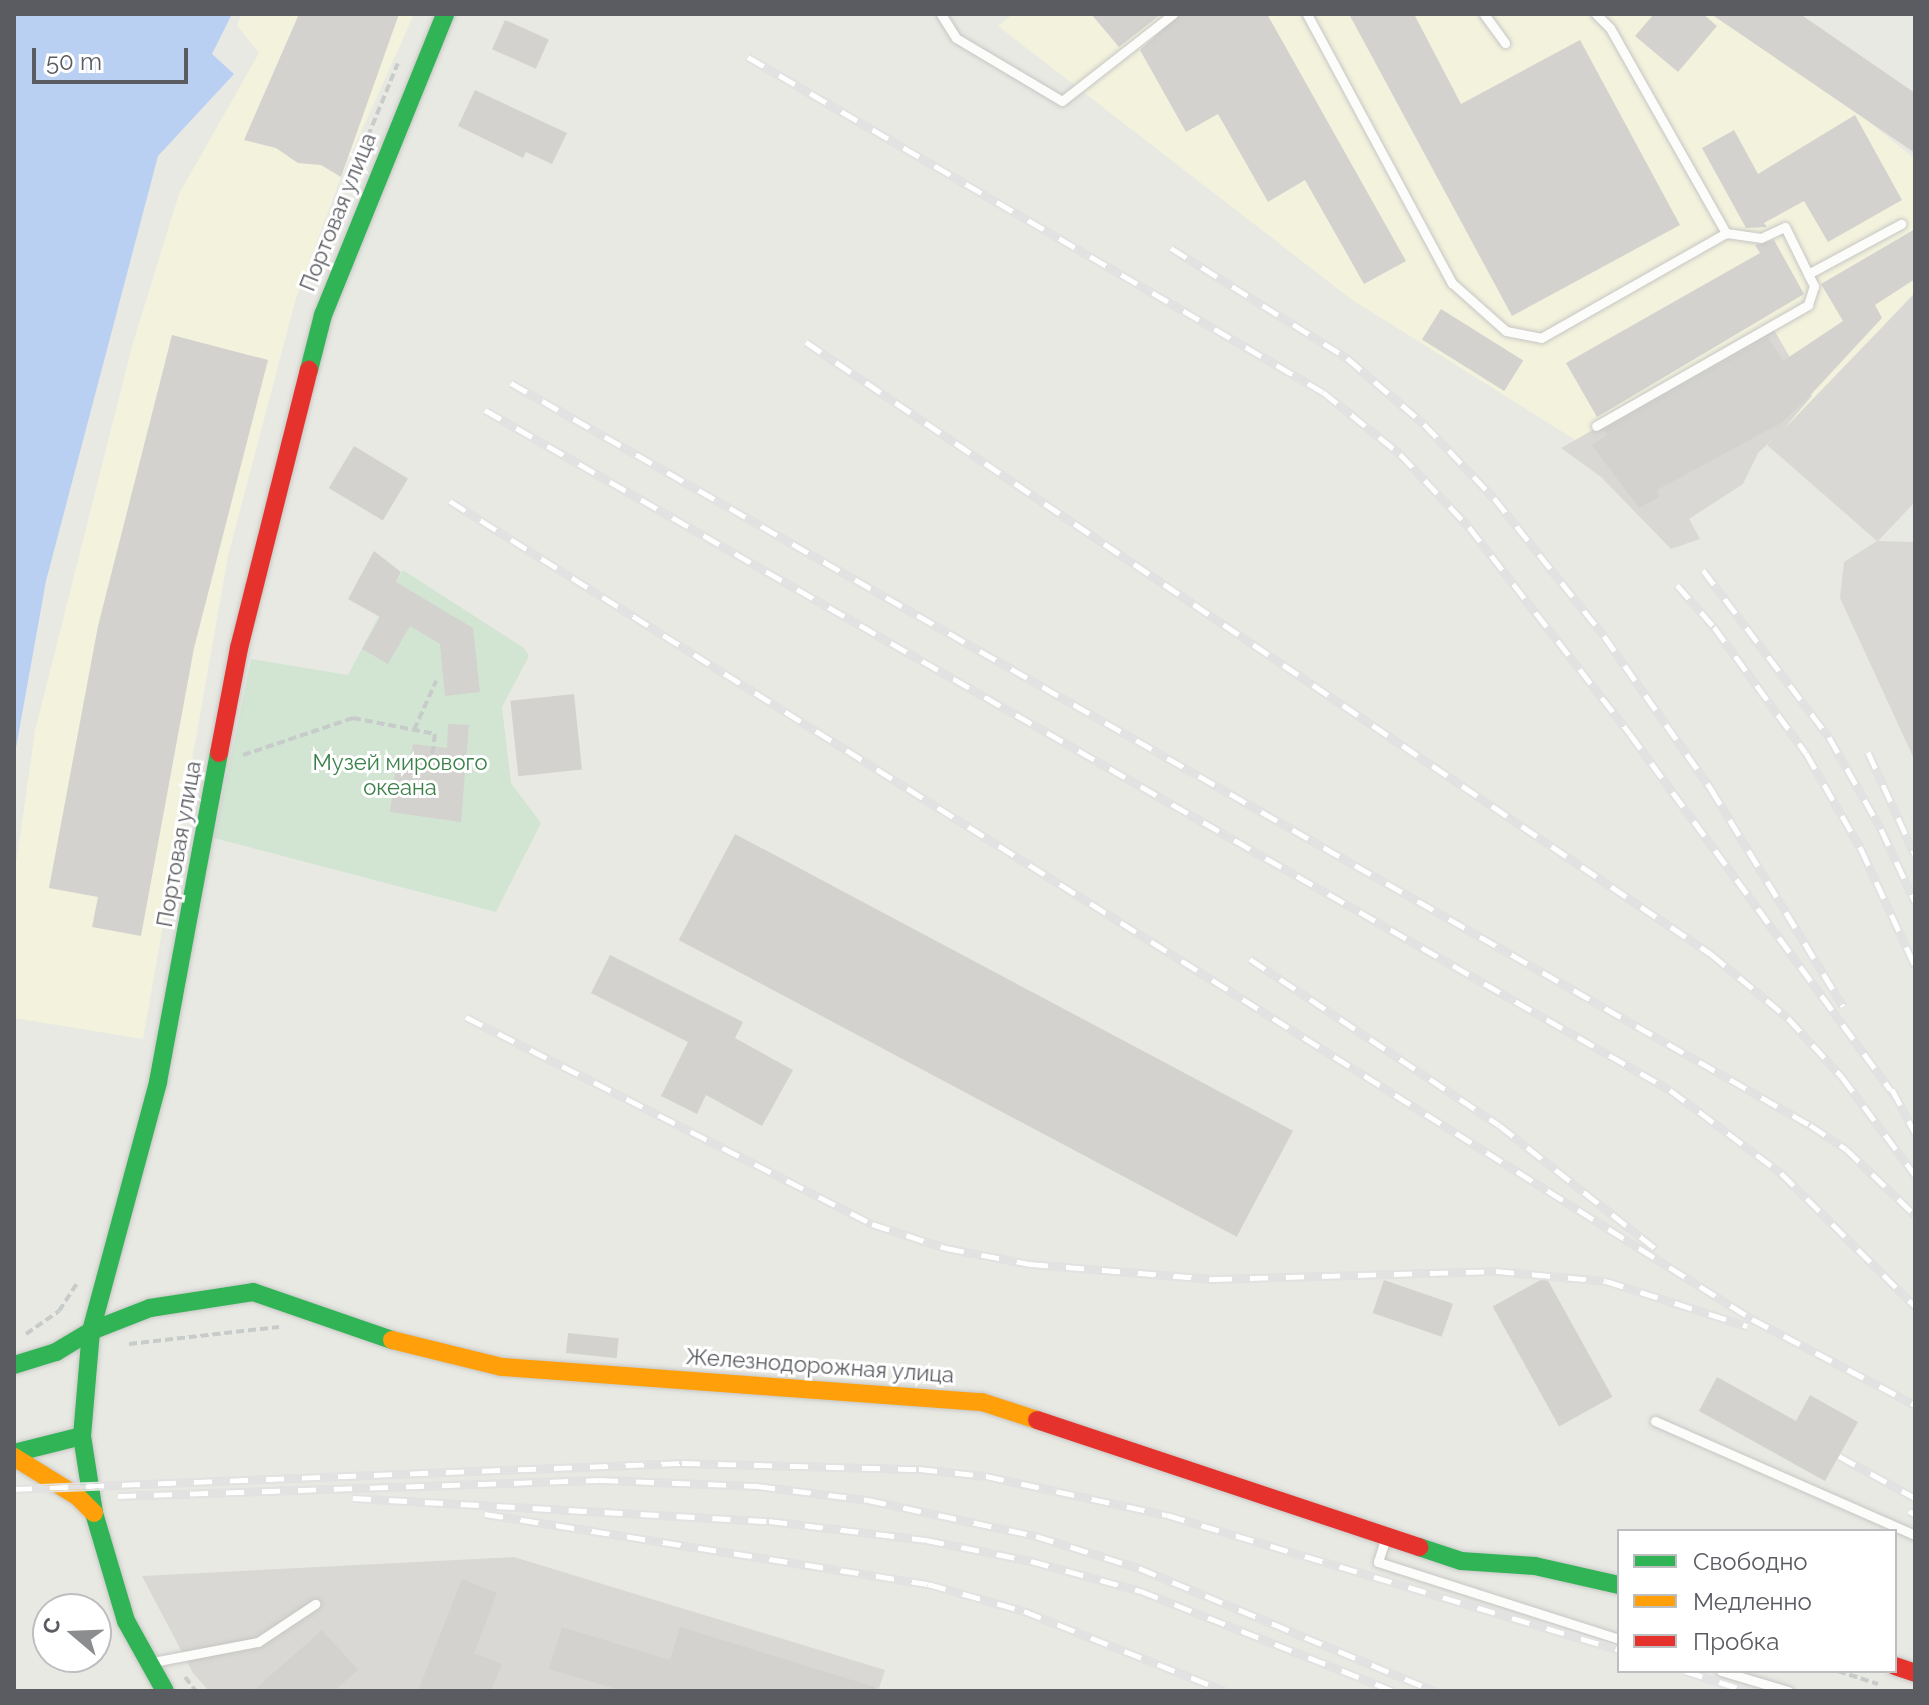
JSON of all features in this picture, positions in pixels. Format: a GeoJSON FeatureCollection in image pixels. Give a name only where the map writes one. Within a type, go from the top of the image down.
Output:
{"type":"FeatureCollection","features":[{"type":"Feature","properties":{"kind":"main road","name":"Портовая улица"},"geometry":{"type":"LineString","coordinates":[[165,1691],[145,1663],[126,1621],[94,1513],[82,1436],[91,1331],[158,1082],[259,557],[323,315],[445,14]]}},
{"type":"Feature","properties":{"kind":"main road","name":"Железнодорожная улица"},"geometry":{"type":"LineString","coordinates":[[14,1365],[56,1352],[91,1331],[150,1308],[253,1292],[426,1351],[502,1367],[982,1402],[1461,1561],[1535,1566],[1617,1585]]}},
{"type":"Feature","properties":{"kind":"main road"},"geometry":{"type":"LineString","coordinates":[[14,1455],[82,1436]]}},
{"type":"Feature","properties":{"kind":"main road"},"geometry":{"type":"LineString","coordinates":[[14,1455],[77,1496],[94,1513]]}},
{"type":"Feature","properties":{"kind":"lane"},"geometry":{"type":"LineString","coordinates":[[941,14],[956,38],[1062,101],[1173,14]]}},
{"type":"Feature","properties":{"kind":"lane"},"geometry":{"type":"LineString","coordinates":[[1307,14],[1452,283],[1506,331],[1541,338],[1726,233],[1761,238],[1785,227],[1814,286],[1808,305],[1596,426]]}},
{"type":"Feature","properties":{"kind":"lane"},"geometry":{"type":"LineString","coordinates":[[1484,14],[1505,43]]}},
{"type":"Feature","properties":{"kind":"lane"},"geometry":{"type":"LineString","coordinates":[[1596,14],[1610,28],[1726,233]]}},
{"type":"Feature","properties":{"kind":"lane"},"geometry":{"type":"LineString","coordinates":[[1808,274],[1901,224]]}},
{"type":"Feature","properties":{"kind":"lane"},"geometry":{"type":"LineString","coordinates":[[1655,1421],[1915,1535]]}},
{"type":"Feature","properties":{"kind":"lane"},"geometry":{"type":"LineString","coordinates":[[1386,1537],[1378,1562],[1617,1638]]}},
{"type":"Feature","properties":{"kind":"lane"},"geometry":{"type":"LineString","coordinates":[[145,1663],[258,1642],[315,1604]]}},
{"type":"Feature","properties":{"kind":"lane"},"geometry":{"type":"LineString","coordinates":[[1728,1673],[1788,1691]]}},
{"type":"Feature","properties":{"kind":"path"},"geometry":{"type":"LineString","coordinates":[[414,730],[436,681]]}},
{"type":"Feature","properties":{"kind":"path"},"geometry":{"type":"LineString","coordinates":[[218,764],[353,718],[435,734],[431,765]]}},
{"type":"Feature","properties":{"kind":"path"},"geometry":{"type":"LineString","coordinates":[[127,1344],[283,1326]]}},
{"type":"Feature","properties":{"kind":"path"},"geometry":{"type":"LineString","coordinates":[[170,1659],[196,1691]]}},
{"type":"Feature","properties":{"kind":"path"},"geometry":{"type":"LineString","coordinates":[[1844,1673],[1887,1687]]}},
{"type":"Feature","properties":{"kind":"shaded area"},"geometry":{"type":"Polygon","coordinates":[[[242,14],[414,14],[341,177],[296,298],[228,556],[143,1039],[14,1018],[14,878],[35,731],[132,346],[179,194],[259,53],[237,25],[242,14]]]}},
{"type":"Feature","properties":{"kind":"shaded area"},"geometry":{"type":"Polygon","coordinates":[[[1013,14],[1735,14],[1915,159],[1915,292],[1809,407],[1767,445],[1640,517],[1593,451],[1351,299],[998,26],[1013,14]]]}},
{"type":"Feature","properties":{"kind":"shaded area"},"geometry":{"type":"Polygon","coordinates":[[[1915,293],[1915,502],[1878,541],[1915,542],[1915,761],[1840,598],[1844,562],[1877,541],[1767,445],[1776,436],[1758,453],[1743,484],[1689,519],[1700,539],[1671,549],[1601,477],[1561,448],[1773,328],[1812,396],[1782,431],[1915,293]]]}},
{"type":"Feature","properties":{"kind":"shaded area"},"geometry":{"type":"Polygon","coordinates":[[[514,1557],[885,1670],[878,1691],[209,1691],[193,1673],[142,1576],[514,1557]]]}},
{"type":"Feature","properties":{"kind":"green space","name":"Музей мирового океана"},"geometry":{"type":"Polygon","coordinates":[[[403,570],[524,648],[529,656],[502,707],[511,783],[541,823],[496,912],[214,838],[251,659],[348,675],[403,570]]]}},
{"type":"Feature","properties":{"kind":"water"},"geometry":{"type":"Polygon","coordinates":[[[14,14],[232,14],[212,54],[234,74],[158,156],[46,581],[14,759],[14,14]]]}},
{"type":"Feature","properties":{"kind":"building"},"geometry":{"type":"Polygon","coordinates":[[[299,14],[399,14],[341,177],[321,165],[298,163],[276,148],[244,140],[299,14]]]}},
{"type":"Feature","properties":{"kind":"building"},"geometry":{"type":"Polygon","coordinates":[[[1091,14],[1161,14],[1119,47],[1091,14]]]}},
{"type":"Feature","properties":{"kind":"building"},"geometry":{"type":"Polygon","coordinates":[[[1180,14],[1267,14],[1406,261],[1364,284],[1305,180],[1268,202],[1218,114],[1186,132],[1140,50],[1180,14]]]}},
{"type":"Feature","properties":{"kind":"building"},"geometry":{"type":"Polygon","coordinates":[[[1349,14],[1414,14],[1461,104],[1580,40],[1680,225],[1512,316],[1349,14]]]}},
{"type":"Feature","properties":{"kind":"building"},"geometry":{"type":"Polygon","coordinates":[[[1654,14],[1703,14],[1717,26],[1678,72],[1635,36],[1654,14]]]}},
{"type":"Feature","properties":{"kind":"building"},"geometry":{"type":"Polygon","coordinates":[[[1711,14],[1800,14],[1915,93],[1915,153],[1711,14]]]}},
{"type":"Feature","properties":{"kind":"building"},"geometry":{"type":"Polygon","coordinates":[[[505,20],[549,40],[536,69],[492,49],[505,20]]]}},
{"type":"Feature","properties":{"kind":"building"},"geometry":{"type":"Polygon","coordinates":[[[475,90],[567,133],[552,164],[526,152],[523,158],[458,126],[475,90]]]}},
{"type":"Feature","properties":{"kind":"building"},"geometry":{"type":"Polygon","coordinates":[[[1855,115],[1902,200],[1828,242],[1804,201],[1764,223],[1767,227],[1746,228],[1702,148],[1734,130],[1758,174],[1855,115]]]}},
{"type":"Feature","properties":{"kind":"building"},"geometry":{"type":"Polygon","coordinates":[[[1915,229],[1915,279],[1875,305],[1882,318],[1805,401],[1781,423],[1657,490],[1659,497],[1639,508],[1592,445],[1607,435],[1604,430],[1768,337],[1783,361],[1843,321],[1821,284],[1915,229]]]}},
{"type":"Feature","properties":{"kind":"building"},"geometry":{"type":"Polygon","coordinates":[[[1774,240],[1804,294],[1597,417],[1566,363],[1760,253],[1755,245],[1774,240]]]}},
{"type":"Feature","properties":{"kind":"building"},"geometry":{"type":"Polygon","coordinates":[[[1441,309],[1523,360],[1504,391],[1422,340],[1441,309]]]}},
{"type":"Feature","properties":{"kind":"building"},"geometry":{"type":"Polygon","coordinates":[[[172,335],[268,360],[194,648],[141,936],[92,927],[98,897],[49,888],[98,626],[172,335]]]}},
{"type":"Feature","properties":{"kind":"building"},"geometry":{"type":"Polygon","coordinates":[[[354,446],[408,478],[383,520],[329,488],[354,446]]]}},
{"type":"Feature","properties":{"kind":"building"},"geometry":{"type":"Polygon","coordinates":[[[374,551],[401,572],[396,582],[473,628],[480,692],[445,696],[440,644],[410,626],[388,664],[362,649],[380,617],[348,599],[374,551]]]}},
{"type":"Feature","properties":{"kind":"building"},"geometry":{"type":"Polygon","coordinates":[[[574,694],[582,770],[518,776],[510,701],[574,694]]]}},
{"type":"Feature","properties":{"kind":"building"},"geometry":{"type":"Polygon","coordinates":[[[448,724],[469,725],[461,822],[390,812],[397,760],[410,762],[413,744],[447,748],[448,724]]]}},
{"type":"Feature","properties":{"kind":"building"},"geometry":{"type":"Polygon","coordinates":[[[735,834],[1293,1131],[1237,1237],[679,940],[735,834]]]}},
{"type":"Feature","properties":{"kind":"building"},"geometry":{"type":"Polygon","coordinates":[[[610,955],[743,1022],[735,1038],[793,1070],[762,1126],[706,1095],[697,1114],[661,1096],[688,1042],[591,993],[610,955]]]}},
{"type":"Feature","properties":{"kind":"building"},"geometry":{"type":"Polygon","coordinates":[[[1546,1277],[1612,1397],[1559,1426],[1493,1307],[1546,1277]]]}},
{"type":"Feature","properties":{"kind":"building"},"geometry":{"type":"Polygon","coordinates":[[[1384,1280],[1453,1304],[1442,1337],[1373,1313],[1384,1280]]]}},
{"type":"Feature","properties":{"kind":"building"},"geometry":{"type":"Polygon","coordinates":[[[568,1333],[619,1338],[617,1358],[566,1353],[568,1333]]]}},
{"type":"Feature","properties":{"kind":"building"},"geometry":{"type":"Polygon","coordinates":[[[1717,1377],[1796,1421],[1810,1395],[1858,1422],[1825,1481],[1699,1411],[1717,1377]]]}},
{"type":"Feature","properties":{"kind":"building"},"geometry":{"type":"Polygon","coordinates":[[[462,1579],[497,1593],[474,1653],[502,1664],[491,1691],[418,1691],[462,1579]]]}},
{"type":"Feature","properties":{"kind":"building"},"geometry":{"type":"Polygon","coordinates":[[[562,1627],[670,1660],[680,1627],[875,1687],[874,1691],[623,1691],[549,1669],[562,1627]]]}},
{"type":"Feature","properties":{"kind":"building"},"geometry":{"type":"Polygon","coordinates":[[[322,1630],[358,1670],[334,1691],[253,1691],[322,1630]]]}},
{"type":"Feature","properties":{"kind":"railway"},"geometry":{"type":"LineString","coordinates":[[748,57],[1323,392],[1400,454],[1469,527],[1630,734],[1896,1097]]}},
{"type":"Feature","properties":{"kind":"railway"},"geometry":{"type":"LineString","coordinates":[[1171,248],[1347,358],[1424,424],[1494,498],[1604,636],[1711,789],[1843,1006]]}},
{"type":"Feature","properties":{"kind":"railway"},"geometry":{"type":"LineString","coordinates":[[806,342],[1711,954],[1788,1018],[1842,1077],[1915,1175]]}},
{"type":"Feature","properties":{"kind":"railway"},"geometry":{"type":"LineString","coordinates":[[511,383],[1810,1125],[1846,1149],[1915,1215]]}},
{"type":"Feature","properties":{"kind":"railway"},"geometry":{"type":"LineString","coordinates":[[485,410],[1670,1090],[1781,1173],[1915,1306]]}},
{"type":"Feature","properties":{"kind":"railway"},"geometry":{"type":"LineString","coordinates":[[450,501],[1752,1319],[1915,1405]]}},
{"type":"Feature","properties":{"kind":"railway"},"geometry":{"type":"LineString","coordinates":[[1703,570],[1829,737],[1881,829],[1915,902]]}},
{"type":"Feature","properties":{"kind":"railway"},"geometry":{"type":"LineString","coordinates":[[1677,585],[1714,627],[1806,753],[1861,849],[1915,966]]}},
{"type":"Feature","properties":{"kind":"railway"},"geometry":{"type":"LineString","coordinates":[[1868,752],[1915,855]]}},
{"type":"Feature","properties":{"kind":"railway"},"geometry":{"type":"LineString","coordinates":[[1250,959],[1499,1125],[1656,1249]]}},
{"type":"Feature","properties":{"kind":"railway"},"geometry":{"type":"LineString","coordinates":[[466,1017],[872,1224],[946,1248],[1030,1264],[1214,1279],[1496,1271],[1606,1281],[1747,1326]]}},
{"type":"Feature","properties":{"kind":"railway"},"geometry":{"type":"LineString","coordinates":[[1892,1089],[1915,1133]]}},
{"type":"Feature","properties":{"kind":"railway"},"geometry":{"type":"LineString","coordinates":[[1839,1456],[1915,1498]]}},
{"type":"Feature","properties":{"kind":"railway"},"geometry":{"type":"LineString","coordinates":[[14,1489],[682,1463],[919,1469],[986,1476],[1167,1515],[1617,1649]]}},
{"type":"Feature","properties":{"kind":"railway"},"geometry":{"type":"LineString","coordinates":[[118,1496],[600,1480],[757,1486],[868,1500],[1036,1536],[1139,1568],[1435,1691]]}},
{"type":"Feature","properties":{"kind":"railway"},"geometry":{"type":"LineString","coordinates":[[353,1498],[769,1521],[926,1540],[1031,1561],[1141,1591],[1394,1691]]}},
{"type":"Feature","properties":{"kind":"railway"},"geometry":{"type":"LineString","coordinates":[[1909,1511],[1915,1514]]}},
{"type":"Feature","properties":{"kind":"railway"},"geometry":{"type":"LineString","coordinates":[[485,1514],[928,1584],[1024,1611],[1225,1691]]}},
{"type":"Feature","properties":{"kind":"railway"},"geometry":{"type":"LineString","coordinates":[[1691,1673],[1747,1691]]}},
{"type":"Feature","properties":{"kind":"traffic: fast"},"geometry":{"type":"LineString","coordinates":[[309,370],[323,315],[445,14]]}},
{"type":"Feature","properties":{"kind":"traffic: fast"},"geometry":{"type":"LineString","coordinates":[[91,1331],[158,1082],[219,753]]}},
{"type":"Feature","properties":{"kind":"traffic: fast"},"geometry":{"type":"LineString","coordinates":[[14,1365],[56,1352],[91,1331],[150,1308],[253,1292],[392,1340]]}},
{"type":"Feature","properties":{"kind":"traffic: fast"},"geometry":{"type":"LineString","coordinates":[[14,1453],[82,1436],[91,1331]]}},
{"type":"Feature","properties":{"kind":"traffic: fast"},"geometry":{"type":"LineString","coordinates":[[82,1436],[94,1513],[126,1621],[165,1691]]}},
{"type":"Feature","properties":{"kind":"traffic: fast"},"geometry":{"type":"LineString","coordinates":[[1419,1547],[1461,1561],[1535,1566],[1617,1585]]}},
{"type":"Feature","properties":{"kind":"traffic: slow"},"geometry":{"type":"LineString","coordinates":[[392,1340],[502,1367],[982,1402],[1037,1420]]}},
{"type":"Feature","properties":{"kind":"traffic: slow"},"geometry":{"type":"LineString","coordinates":[[14,1457],[77,1496],[94,1513]]}},
{"type":"Feature","properties":{"kind":"traffic: jam"},"geometry":{"type":"LineString","coordinates":[[219,753],[239,648],[309,370]]}},
{"type":"Feature","properties":{"kind":"traffic: jam"},"geometry":{"type":"LineString","coordinates":[[1037,1420],[1419,1547]]}},
{"type":"Feature","properties":{"kind":"traffic: jam"},"geometry":{"type":"LineString","coordinates":[[1897,1667],[1915,1673]]}}]}
